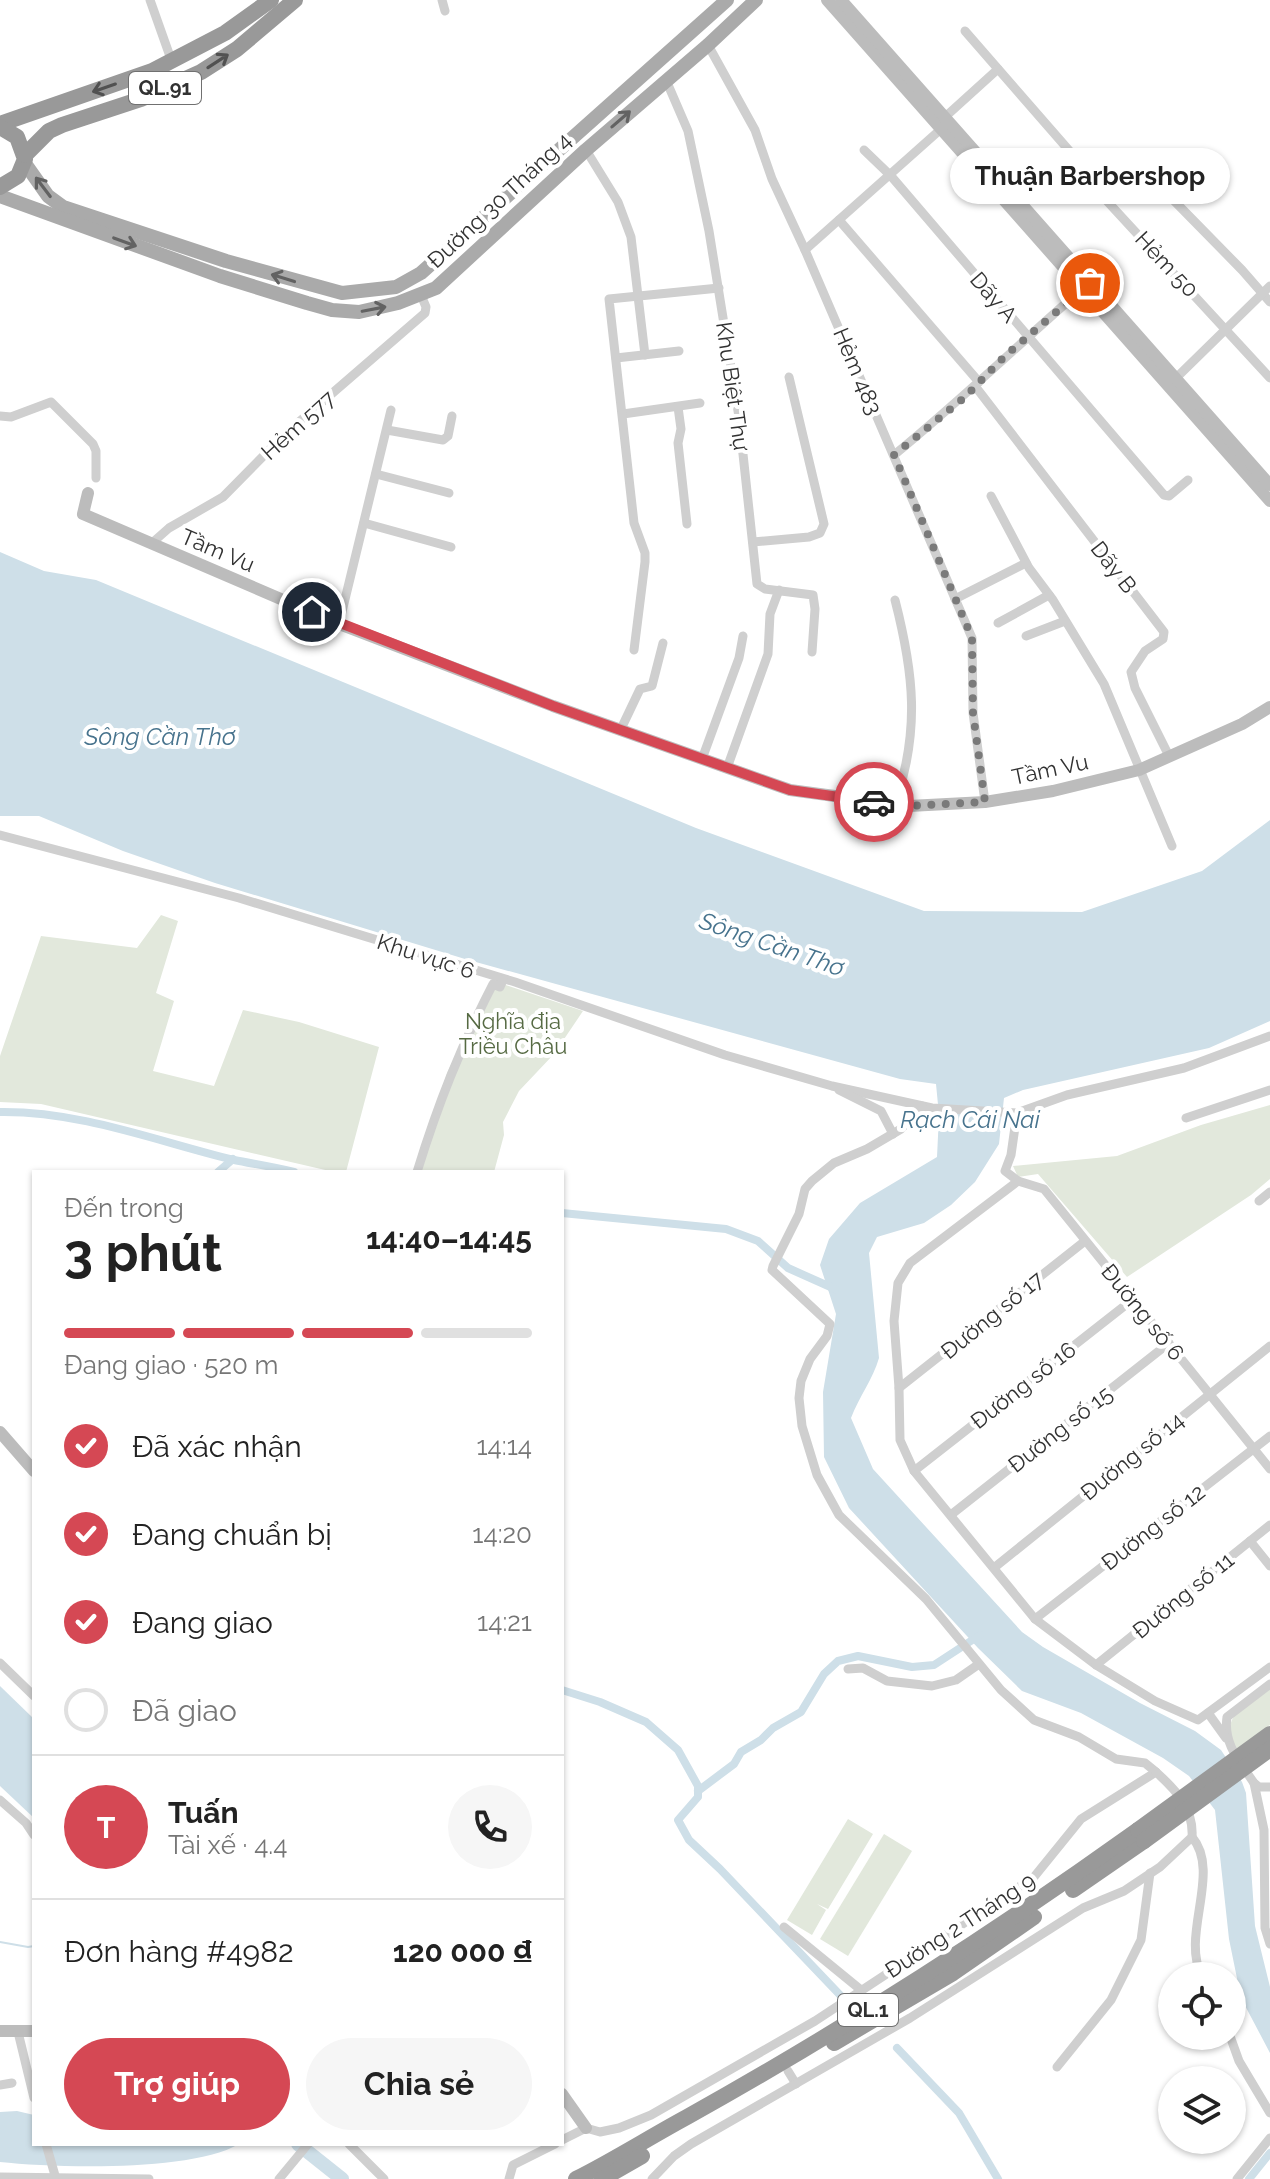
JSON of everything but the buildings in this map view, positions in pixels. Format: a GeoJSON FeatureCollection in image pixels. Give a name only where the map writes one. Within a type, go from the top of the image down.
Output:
{"type":"FeatureCollection","features":[{"type":"Feature","properties":{"kind":"highway","name":"QL.91"},"geometry":{"type":"LineString","coordinates":[[0,126],[172,62],[225,33],[271,0]]}},
{"type":"Feature","properties":{"kind":"highway","name":"QL.91"},"geometry":{"type":"LineString","coordinates":[[0,187],[18,176],[24,158],[49,131],[141,99],[201,72],[237,49],[295,0]]}},
{"type":"Feature","properties":{"kind":"highway","name":"QL.91"},"geometry":{"type":"LineString","coordinates":[[0,126],[17,137],[24,158]]}},
{"type":"Feature","properties":{"kind":"highway","name":"Đường 2 Tháng 9"},"geometry":{"type":"LineString","coordinates":[[588,2177],[792,2077],[953,1973],[1141,1835],[1270,1734]]}},
{"type":"Feature","properties":{"kind":"highway","name":"Đường 2 Tháng 9"},"geometry":{"type":"LineString","coordinates":[[588,2177],[978,1941],[1270,1749]]}},
{"type":"Feature","properties":{"kind":"main road","name":"Đường 30 Tháng 4"},"geometry":{"type":"LineString","coordinates":[[24,158],[48,196],[63,207],[226,261],[342,293],[396,287],[421,273],[727,0]]}},
{"type":"Feature","properties":{"kind":"main road","name":"Đường 30 Tháng 4"},"geometry":{"type":"LineString","coordinates":[[0,196],[220,276],[332,310],[359,312],[375,309],[436,288],[756,0]]}},
{"type":"Feature","properties":{"kind":"main road"},"geometry":{"type":"LineString","coordinates":[[220,276],[226,261]]}},
{"type":"Feature","properties":{"kind":"street"},"geometry":{"type":"LineString","coordinates":[[150,0],[172,62]]}},
{"type":"Feature","properties":{"kind":"street"},"geometry":{"type":"LineString","coordinates":[[442,0],[445,11]]}},
{"type":"Feature","properties":{"kind":"street"},"geometry":{"type":"LineString","coordinates":[[827,0],[943,123]]}},
{"type":"Feature","properties":{"kind":"street"},"geometry":{"type":"LineString","coordinates":[[841,0],[943,123],[1086,286],[1201,415],[1270,485]]}},
{"type":"Feature","properties":{"kind":"street"},"geometry":{"type":"LineString","coordinates":[[965,31],[1080,163]]}},
{"type":"Feature","properties":{"kind":"street","name":"Hẻm 483"},"geometry":{"type":"LineString","coordinates":[[708,45],[755,130],[772,179],[972,638],[973,713],[985,802]]}},
{"type":"Feature","properties":{"kind":"street"},"geometry":{"type":"LineString","coordinates":[[805,250],[891,176],[998,69]]}},
{"type":"Feature","properties":{"kind":"street","name":"Khu Biệt Thự"},"geometry":{"type":"LineString","coordinates":[[666,80],[688,131],[719,288],[739,417],[757,584],[765,589],[813,595],[812,652]]}},
{"type":"Feature","properties":{"kind":"street"},"geometry":{"type":"LineString","coordinates":[[586,150],[618,202],[631,237],[645,355]]}},
{"type":"Feature","properties":{"kind":"street","name":"Dãy A"},"geometry":{"type":"LineString","coordinates":[[864,150],[891,176],[1164,495],[1169,496],[1188,480]]}},
{"type":"Feature","properties":{"kind":"street"},"geometry":{"type":"LineString","coordinates":[[1140,166],[1266,290],[1270,302]]}},
{"type":"Feature","properties":{"kind":"street","name":"Hẻm 50"},"geometry":{"type":"LineString","coordinates":[[1106,200],[1270,378]]}},
{"type":"Feature","properties":{"kind":"street","name":"Dãy B"},"geometry":{"type":"LineString","coordinates":[[839,220],[977,384],[1164,632],[1163,639],[1145,651],[1131,672],[1135,688],[1169,756]]}},
{"type":"Feature","properties":{"kind":"street"},"geometry":{"type":"LineString","coordinates":[[894,455],[1086,286]]}},
{"type":"Feature","properties":{"kind":"street"},"geometry":{"type":"LineString","coordinates":[[1086,286],[1175,379],[1270,501]]}},
{"type":"Feature","properties":{"kind":"street"},"geometry":{"type":"LineString","coordinates":[[634,650],[645,553],[634,523],[609,299],[719,288]]}},
{"type":"Feature","properties":{"kind":"street"},"geometry":{"type":"LineString","coordinates":[[1175,379],[1266,290]]}},
{"type":"Feature","properties":{"kind":"street","name":"Hẻm 577"},"geometry":{"type":"LineString","coordinates":[[152,543],[169,528],[223,497],[284,435],[425,313],[421,295]]}},
{"type":"Feature","properties":{"kind":"street"},"geometry":{"type":"LineString","coordinates":[[616,358],[679,351]]}},
{"type":"Feature","properties":{"kind":"street"},"geometry":{"type":"LineString","coordinates":[[753,542],[809,537],[820,533],[824,524],[789,377]]}},
{"type":"Feature","properties":{"kind":"street"},"geometry":{"type":"LineString","coordinates":[[0,416],[11,417],[51,402],[93,444],[96,478]]}},
{"type":"Feature","properties":{"kind":"street"},"geometry":{"type":"LineString","coordinates":[[623,414],[700,403]]}},
{"type":"Feature","properties":{"kind":"street"},"geometry":{"type":"LineString","coordinates":[[678,407],[681,429],[678,443],[687,524]]}},
{"type":"Feature","properties":{"kind":"street"},"geometry":{"type":"LineString","coordinates":[[339,624],[391,410]]}},
{"type":"Feature","properties":{"kind":"street"},"geometry":{"type":"LineString","coordinates":[[1201,415],[1213,413],[1270,477]]}},
{"type":"Feature","properties":{"kind":"street"},"geometry":{"type":"LineString","coordinates":[[1201,415],[1197,426],[1270,508]]}},
{"type":"Feature","properties":{"kind":"street"},"geometry":{"type":"LineString","coordinates":[[387,430],[443,440],[448,436],[452,416]]}},
{"type":"Feature","properties":{"kind":"street"},"geometry":{"type":"LineString","coordinates":[[376,474],[449,493]]}},
{"type":"Feature","properties":{"kind":"street","name":"Tầm Vu"},"geometry":{"type":"LineString","coordinates":[[88,493],[83,514],[339,624],[620,731],[790,790],[909,806],[985,802],[1053,791],[1139,770],[1242,724],[1270,707]]}},
{"type":"Feature","properties":{"kind":"street"},"geometry":{"type":"LineString","coordinates":[[991,496],[1026,563],[1104,684],[1172,846]]}},
{"type":"Feature","properties":{"kind":"street"},"geometry":{"type":"LineString","coordinates":[[364,523],[451,547]]}},
{"type":"Feature","properties":{"kind":"street"},"geometry":{"type":"LineString","coordinates":[[955,599],[1026,563]]}},
{"type":"Feature","properties":{"kind":"street"},"geometry":{"type":"LineString","coordinates":[[727,768],[768,654],[770,614],[779,590]]}},
{"type":"Feature","properties":{"kind":"street"},"geometry":{"type":"LineString","coordinates":[[998,623],[1049,595]]}},
{"type":"Feature","properties":{"kind":"street"},"geometry":{"type":"LineString","coordinates":[[895,600],[909,659],[912,693],[910,749],[895,805]]}},
{"type":"Feature","properties":{"kind":"street"},"geometry":{"type":"LineString","coordinates":[[1026,636],[1065,621]]}},
{"type":"Feature","properties":{"kind":"street"},"geometry":{"type":"LineString","coordinates":[[702,759],[734,672],[743,636]]}},
{"type":"Feature","properties":{"kind":"street"},"geometry":{"type":"LineString","coordinates":[[620,731],[640,689],[652,686],[663,643]]}},
{"type":"Feature","properties":{"kind":"street","name":"Khu vực 6"},"geometry":{"type":"LineString","coordinates":[[0,835],[239,898],[503,980],[725,1055],[832,1086],[927,1107],[1017,1113],[1072,1094],[1184,1068],[1270,1036]]}},
{"type":"Feature","properties":{"kind":"street"},"geometry":{"type":"LineString","coordinates":[[418,1170],[453,1066],[493,984],[500,987],[503,980]]}},
{"type":"Feature","properties":{"kind":"street"},"geometry":{"type":"LineString","coordinates":[[832,1086],[881,1111],[893,1134]]}},
{"type":"Feature","properties":{"kind":"street"},"geometry":{"type":"LineString","coordinates":[[1186,1118],[1270,1090]]}},
{"type":"Feature","properties":{"kind":"street"},"geometry":{"type":"LineString","coordinates":[[927,1107],[901,1129],[867,1149],[834,1163],[812,1181],[805,1189],[799,1214],[773,1266],[772,1270],[809,1306],[825,1316],[830,1324],[827,1336],[805,1370],[799,1398],[802,1426],[817,1475],[839,1515],[926,1599],[976,1661],[1034,1720],[1079,1737],[1116,1759],[1145,1763],[1175,1789],[1193,1820],[1192,1837],[1202,1851],[1197,1962]]}},
{"type":"Feature","properties":{"kind":"street","name":"Đường số 6"},"geometry":{"type":"LineString","coordinates":[[1017,1113],[1011,1155],[1005,1171],[1018,1181],[1044,1189],[1270,1469]]}},
{"type":"Feature","properties":{"kind":"street"},"geometry":{"type":"LineString","coordinates":[[1018,1181],[910,1263],[898,1283],[894,1321],[900,1440],[914,1471],[1035,1619],[1096,1665],[1155,1701],[1198,1720],[1270,1667]]}},
{"type":"Feature","properties":{"kind":"street"},"geometry":{"type":"LineString","coordinates":[[1259,1201],[1270,1192]]}},
{"type":"Feature","properties":{"kind":"street","name":"Đường số 17"},"geometry":{"type":"LineString","coordinates":[[899,1388],[1085,1241]]}},
{"type":"Feature","properties":{"kind":"street","name":"Đường số 16"},"geometry":{"type":"LineString","coordinates":[[914,1471],[1132,1300]]}},
{"type":"Feature","properties":{"kind":"street","name":"Đường số 15"},"geometry":{"type":"LineString","coordinates":[[952,1514],[1169,1343]]}},
{"type":"Feature","properties":{"kind":"street","name":"Đường số 14"},"geometry":{"type":"LineString","coordinates":[[995,1567],[1270,1346]]}},
{"type":"Feature","properties":{"kind":"street"},"geometry":{"type":"LineString","coordinates":[[0,1432],[32,1463]]}},
{"type":"Feature","properties":{"kind":"street","name":"Đường số 12"},"geometry":{"type":"LineString","coordinates":[[1035,1619],[1270,1436]]}},
{"type":"Feature","properties":{"kind":"street","name":"Đường số 11"},"geometry":{"type":"LineString","coordinates":[[1096,1665],[1270,1525]]}},
{"type":"Feature","properties":{"kind":"street"},"geometry":{"type":"LineString","coordinates":[[1250,1541],[1270,1566]]}},
{"type":"Feature","properties":{"kind":"street"},"geometry":{"type":"LineString","coordinates":[[848,1669],[863,1668],[887,1681],[932,1686],[956,1680],[976,1661]]}},
{"type":"Feature","properties":{"kind":"street"},"geometry":{"type":"LineString","coordinates":[[0,1663],[32,1694]]}},
{"type":"Feature","properties":{"kind":"street"},"geometry":{"type":"LineString","coordinates":[[1226,1738],[1227,1717],[1270,1684]]}},
{"type":"Feature","properties":{"kind":"street"},"geometry":{"type":"LineString","coordinates":[[1208,1713],[1254,1783],[1259,1787],[1270,1787]]}},
{"type":"Feature","properties":{"kind":"street"},"geometry":{"type":"LineString","coordinates":[[564,2097],[586,2128],[600,2132],[651,2115],[815,2021],[1034,1877],[1081,1819],[1156,1772]]}},
{"type":"Feature","properties":{"kind":"street"},"geometry":{"type":"LineString","coordinates":[[1254,1783],[1264,1830],[1265,1928],[1270,1944]]}},
{"type":"Feature","properties":{"kind":"street"},"geometry":{"type":"LineString","coordinates":[[0,1800],[32,1832]]}},
{"type":"Feature","properties":{"kind":"street"},"geometry":{"type":"LineString","coordinates":[[652,2179],[674,2156],[792,2077],[910,2018],[1083,1908],[1124,1891],[1192,1837]]}},
{"type":"Feature","properties":{"kind":"street"},"geometry":{"type":"LineString","coordinates":[[1057,2067],[1111,2000],[1141,1940],[1150,1873]]}},
{"type":"Feature","properties":{"kind":"street"},"geometry":{"type":"LineString","coordinates":[[784,1927],[861,1990]]}},
{"type":"Feature","properties":{"kind":"street"},"geometry":{"type":"LineString","coordinates":[[0,2031],[32,2031]]}},
{"type":"Feature","properties":{"kind":"street"},"geometry":{"type":"LineString","coordinates":[[18,2032],[32,2090]]}},
{"type":"Feature","properties":{"kind":"street"},"geometry":{"type":"LineString","coordinates":[[1235,2050],[1270,2113]]}},
{"type":"Feature","properties":{"kind":"street"},"geometry":{"type":"LineString","coordinates":[[0,2085],[12,2083]]}},
{"type":"Feature","properties":{"kind":"street"},"geometry":{"type":"LineString","coordinates":[[709,2083],[719,2099]]}},
{"type":"Feature","properties":{"kind":"street"},"geometry":{"type":"LineString","coordinates":[[564,2139],[586,2128]]}},
{"type":"Feature","properties":{"kind":"street"},"geometry":{"type":"LineString","coordinates":[[1237,2179],[1270,2138]]}},
{"type":"Feature","properties":{"kind":"street"},"geometry":{"type":"LineString","coordinates":[[47,2146],[56,2179]]}},
{"type":"Feature","properties":{"kind":"street"},"geometry":{"type":"LineString","coordinates":[[281,2177],[306,2146]]}},
{"type":"Feature","properties":{"kind":"street"},"geometry":{"type":"LineString","coordinates":[[351,2146],[384,2179]]}},
{"type":"Feature","properties":{"kind":"street"},"geometry":{"type":"LineString","coordinates":[[509,2179],[513,2165],[551,2146]]}},
{"type":"Feature","properties":{"kind":"street"},"geometry":{"type":"LineString","coordinates":[[0,2177],[149,2179]]}},
{"type":"Feature","properties":{"kind":"green space"},"geometry":{"type":"Polygon","coordinates":[[[161,915],[178,921],[156,993],[174,1001],[153,1071],[214,1086],[243,1010],[299,1022],[379,1047],[347,1170],[325,1170],[41,1104],[0,1102],[0,1056],[41,936],[137,948],[161,915]]]}},
{"type":"Feature","properties":{"kind":"green space","name":"Nghĩa địa Triều Châu"},"geometry":{"type":"Polygon","coordinates":[[[491,980],[583,1011],[554,1054],[519,1091],[503,1122],[504,1135],[495,1170],[416,1170],[447,1073],[491,980]]]}},
{"type":"Feature","properties":{"kind":"green space"},"geometry":{"type":"Polygon","coordinates":[[[1270,1105],[1270,1179],[1251,1195],[1127,1277],[1038,1174],[1018,1177],[1013,1166],[1117,1156],[1201,1125],[1270,1105]]]}},
{"type":"Feature","properties":{"kind":"green space"},"geometry":{"type":"Polygon","coordinates":[[[1270,1688],[1270,1725],[1234,1751],[1230,1738],[1232,1720],[1243,1707],[1270,1688]]]}},
{"type":"Feature","properties":{"kind":"green space"},"geometry":{"type":"Polygon","coordinates":[[[848,1819],[873,1834],[828,1909],[817,1904],[826,1910],[812,1935],[787,1920],[848,1819]]]}},
{"type":"Feature","properties":{"kind":"green space"},"geometry":{"type":"Polygon","coordinates":[[[884,1834],[912,1851],[848,1956],[820,1939],[884,1834]]]}},
{"type":"Feature","properties":{"kind":"water","name":"Sông Cần Thơ"},"geometry":{"type":"Polygon","coordinates":[[[0,552],[44,571],[96,580],[696,828],[924,911],[1082,912],[1202,871],[1270,820],[1270,1021],[1209,1048],[1023,1090],[1004,1098],[999,1144],[975,1182],[951,1205],[924,1223],[877,1237],[869,1253],[879,1358],[851,1418],[873,1469],[1022,1632],[1140,1703],[1195,1731],[1221,1750],[1246,1793],[1255,1926],[1270,1987],[1270,2053],[1246,2007],[1246,1962],[1234,1962],[1215,1810],[1189,1776],[1163,1758],[1081,1713],[1022,1691],[978,1648],[849,1508],[824,1457],[823,1392],[836,1314],[820,1265],[829,1239],[860,1203],[937,1157],[939,1115],[936,1084],[900,1079],[465,959],[215,883],[123,851],[39,816],[0,816],[0,552]]]}},
{"type":"Feature","properties":{"kind":"water"},"geometry":{"type":"Polygon","coordinates":[[[0,1686],[32,1717],[32,1816],[0,1786],[0,1686]]]}},
{"type":"Feature","properties":{"kind":"water"},"geometry":{"type":"Polygon","coordinates":[[[0,2112],[32,2115],[32,2146],[234,2146],[217,2153],[157,2164],[55,2166],[0,2162],[0,2112]]]}},
{"type":"Feature","properties":{"kind":"waterway"},"geometry":{"type":"LineString","coordinates":[[0,1112],[60,1116],[284,1170]]}},
{"type":"Feature","properties":{"kind":"waterway"},"geometry":{"type":"LineString","coordinates":[[220,1170],[233,1159]]}},
{"type":"Feature","properties":{"kind":"waterway"},"geometry":{"type":"LineString","coordinates":[[564,1213],[726,1229],[758,1241],[788,1268],[835,1289]]}},
{"type":"Feature","properties":{"kind":"waterway"},"geometry":{"type":"LineString","coordinates":[[698,1791],[734,1764],[741,1752],[801,1712],[824,1674],[838,1661],[858,1656],[912,1667],[934,1665],[980,1635]]}},
{"type":"Feature","properties":{"kind":"waterway"},"geometry":{"type":"LineString","coordinates":[[564,1691],[646,1722],[678,1750],[698,1786],[698,1797],[678,1820],[689,1840],[841,1996]]}},
{"type":"Feature","properties":{"kind":"waterway"},"geometry":{"type":"LineString","coordinates":[[0,1942],[32,1946]]}},
{"type":"Feature","properties":{"kind":"waterway"},"geometry":{"type":"LineString","coordinates":[[897,2048],[959,2113],[998,2179]]}},
{"type":"Feature","properties":{"kind":"waterway"},"geometry":{"type":"LineString","coordinates":[[301,2146],[342,2179]]}},
{"type":"Feature","properties":{"kind":"waterway"},"geometry":{"type":"LineString","coordinates":[[1249,2179],[1270,2153]]}},
{"type":"Feature","properties":{"kind":"way so far"},"geometry":{"type":"LineString","coordinates":[[874,802],[909,806],[985,802],[973,713],[972,638],[894,455],[964,398],[1005,356],[1090,283]]}},
{"type":"Feature","properties":{"kind":"place","name":"Thuận Barbershop"},"geometry":{"type":"Point","coordinates":[1090,283]}},
{"type":"Feature","properties":{"kind":"route"},"geometry":{"type":"LineString","coordinates":[[312,612],[620,731],[790,790],[874,802]]}},
{"type":"Feature","properties":{"kind":"water label","name":"Rạch Cái Nai"},"geometry":{"type":"Point","coordinates":[970,1119]}}]}
